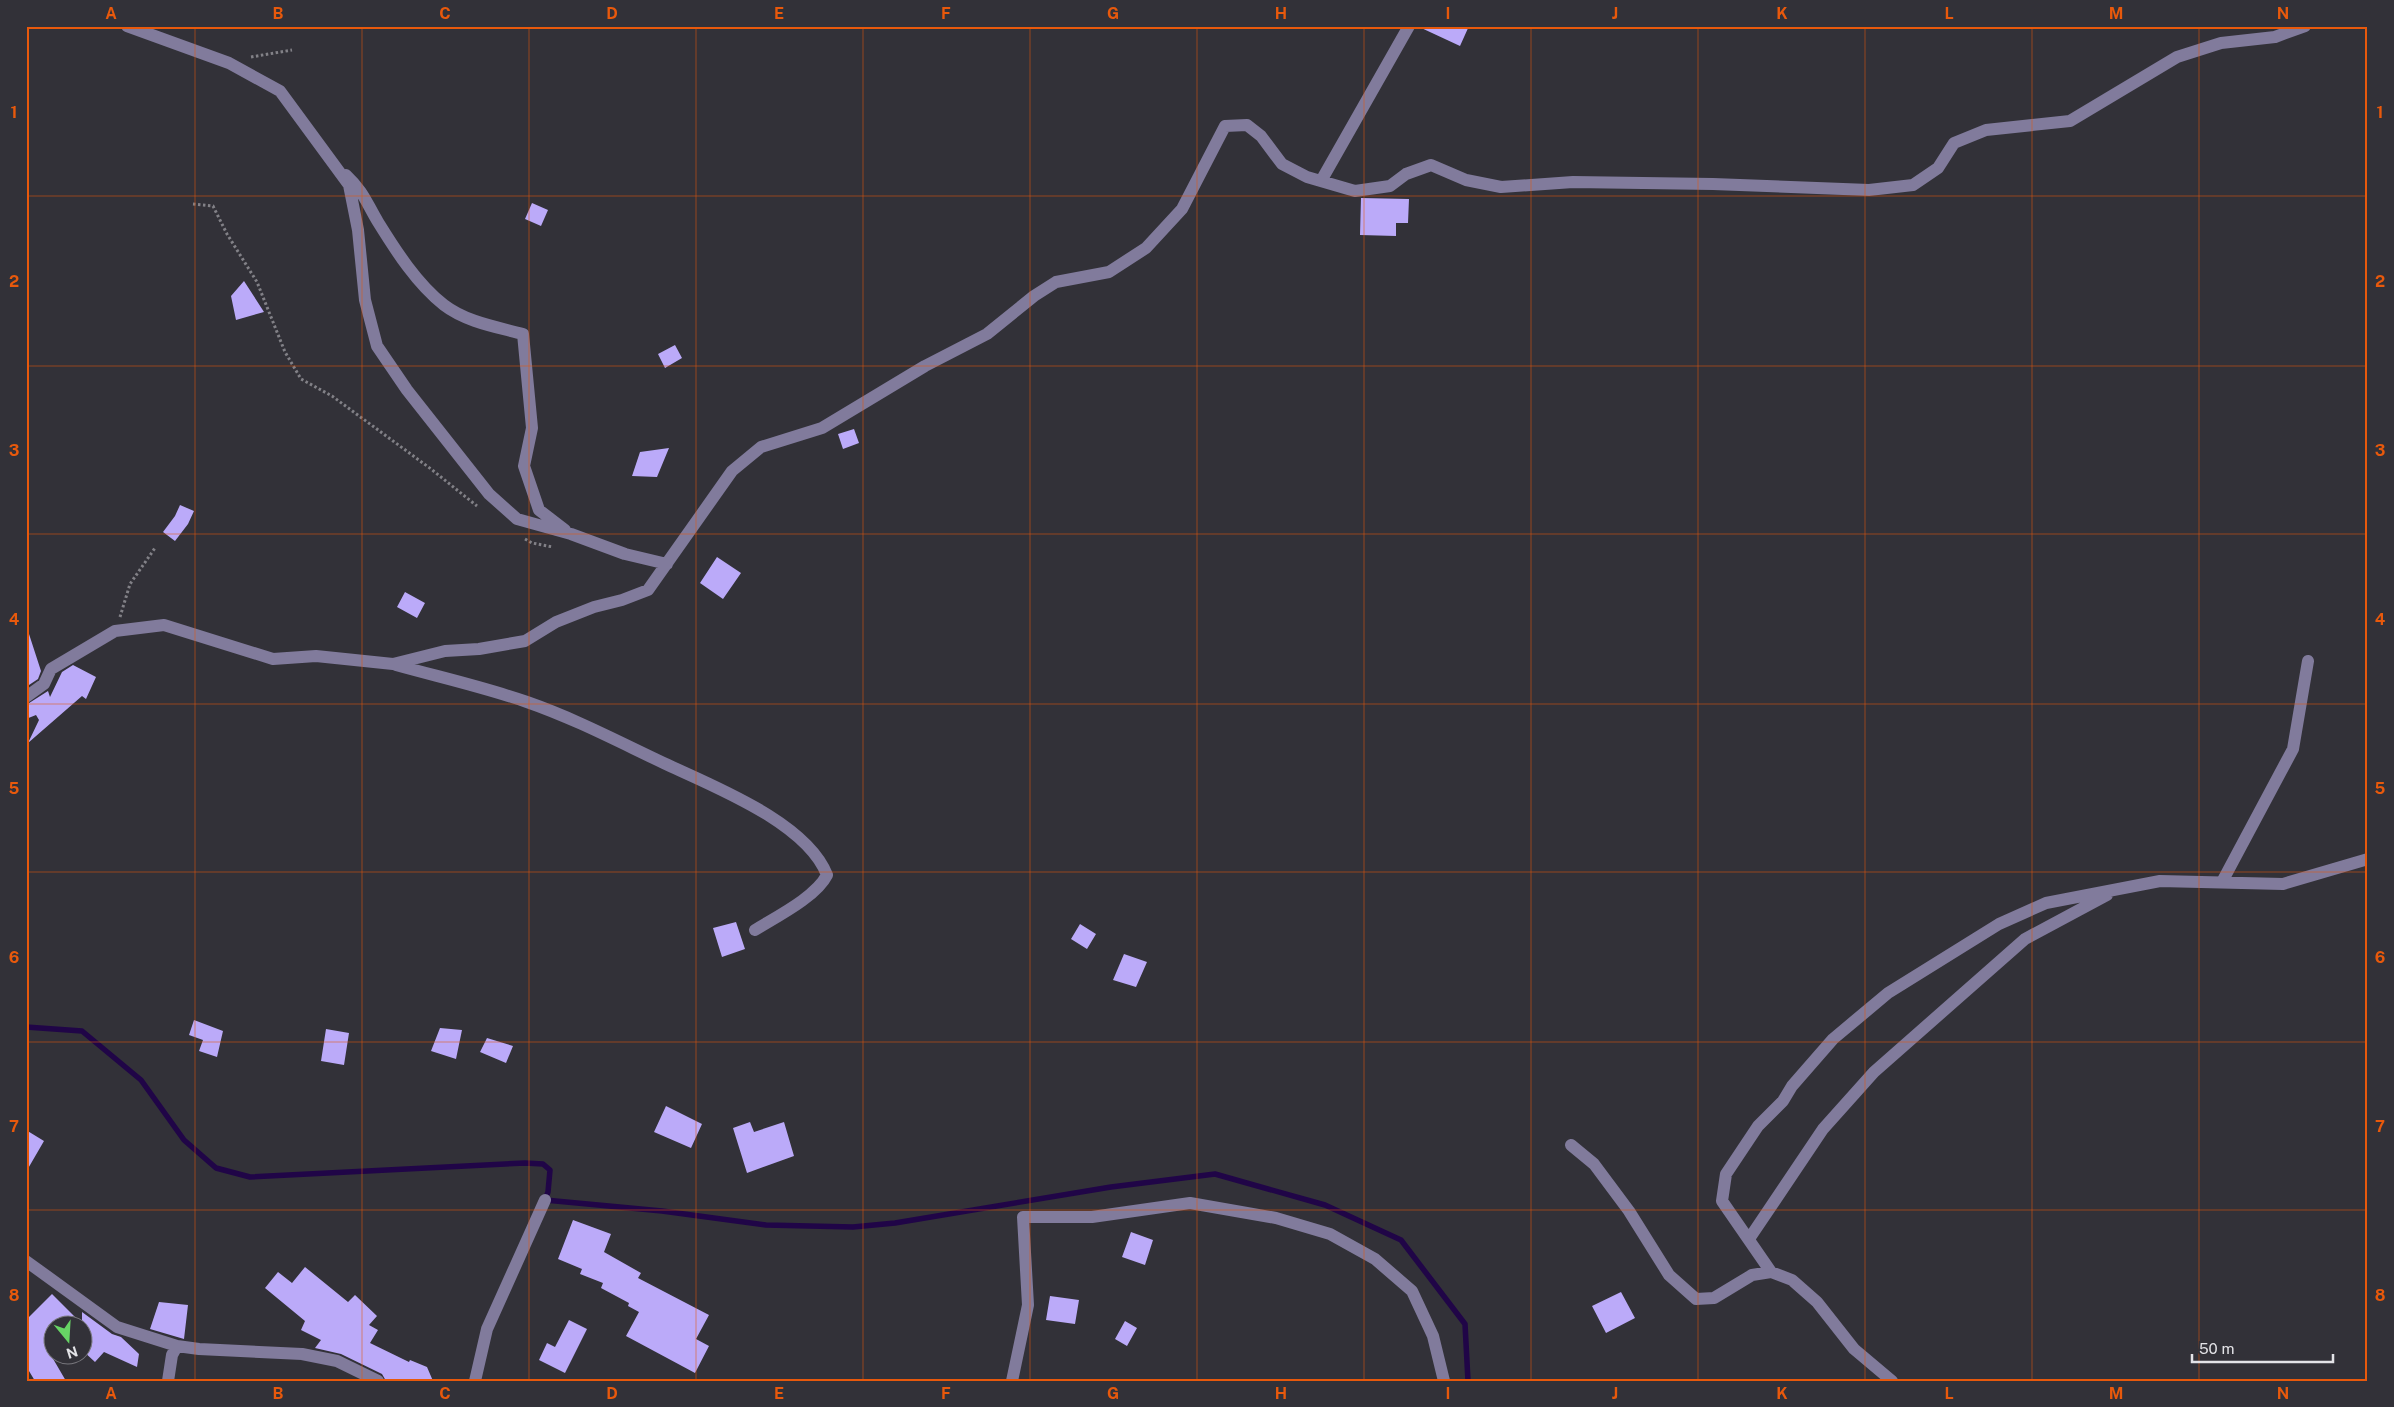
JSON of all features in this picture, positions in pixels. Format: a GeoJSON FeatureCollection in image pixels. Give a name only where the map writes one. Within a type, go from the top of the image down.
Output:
{"type":"FeatureCollection","features":[{"type":"Feature","properties":{"kind":"street"},"geometry":{"type":"LineString","coordinates":[[127,26],[229,63],[280,91],[349,184],[358,230],[365,300],[377,346],[408,390],[488,494],[516,519],[571,534],[625,554],[667,564]]}},
{"type":"Feature","properties":{"kind":"street"},"geometry":{"type":"LineString","coordinates":[[1321,181],[1409,26]]}},
{"type":"Feature","properties":{"kind":"street"},"geometry":{"type":"LineString","coordinates":[[394,664],[444,651],[479,649],[525,641],[556,622],[594,607],[622,600],[648,590],[732,471],[761,448],[822,428],[925,366],[987,334],[1034,296],[1056,282],[1109,272],[1146,248],[1182,209],[1225,126],[1247,125],[1261,136],[1282,164],[1307,177],[1355,191],[1390,186],[1406,174],[1431,165],[1466,180],[1501,187],[1573,182],[1713,184],[1869,190],[1913,185],[1938,168],[1954,144],[1986,130],[2070,121],[2177,57],[2221,43],[2275,37],[2305,26]]}},
{"type":"Feature","properties":{"kind":"street"},"geometry":{"type":"LineString","coordinates":[[329,158],[360,189],[377,222],[418,280],[445,306],[476,322],[522,334],[532,428],[524,466],[539,510],[571,534]]}},
{"type":"Feature","properties":{"kind":"street"},"geometry":{"type":"LineString","coordinates":[[26,697],[44,684],[51,669],[115,632],[164,625],[273,659],[316,656],[394,664],[526,702],[596,729],[668,765],[733,794],[794,834],[823,864],[826,874],[824,880],[810,893],[755,930]]}},
{"type":"Feature","properties":{"kind":"street"},"geometry":{"type":"LineString","coordinates":[[2222,882],[2294,749],[2308,661]]}},
{"type":"Feature","properties":{"kind":"street"},"geometry":{"type":"LineString","coordinates":[[1771,1272],[1722,1200],[1726,1174],[1758,1126],[1783,1101],[1792,1086],[1833,1039],[1888,993],[1999,924],[2046,903],[2160,881],[2283,884],[2368,859]]}},
{"type":"Feature","properties":{"kind":"street"},"geometry":{"type":"LineString","coordinates":[[1749,1239],[1823,1129],[1874,1072],[2025,939],[2117,890]]}},
{"type":"Feature","properties":{"kind":"street"},"geometry":{"type":"LineString","coordinates":[[1571,1145],[1594,1164],[1629,1211],[1669,1275],[1696,1299],[1714,1298],[1752,1275],[1771,1272],[1792,1280],[1817,1302],[1854,1349],[1892,1381]]}},
{"type":"Feature","properties":{"kind":"street"},"geometry":{"type":"LineString","coordinates":[[475,1381],[487,1330],[545,1200]]}},
{"type":"Feature","properties":{"kind":"street"},"geometry":{"type":"LineString","coordinates":[[1012,1381],[1028,1305],[1023,1216],[1092,1217],[1190,1203],[1276,1218],[1330,1234],[1375,1259],[1412,1291],[1433,1336],[1444,1381]]}},
{"type":"Feature","properties":{"kind":"street"},"geometry":{"type":"LineString","coordinates":[[26,1261],[117,1327],[177,1346],[199,1349],[302,1354],[337,1361],[378,1381]]}},
{"type":"Feature","properties":{"kind":"street"},"geometry":{"type":"LineString","coordinates":[[168,1381],[172,1355],[177,1346]]}},
{"type":"Feature","properties":{"kind":"path"},"geometry":{"type":"LineString","coordinates":[[229,63],[258,55],[292,50]]}},
{"type":"Feature","properties":{"kind":"path"},"geometry":{"type":"LineString","coordinates":[[193,204],[213,206],[227,234],[257,282],[285,352],[301,379],[332,396],[431,469],[480,508]]}},
{"type":"Feature","properties":{"kind":"path"},"geometry":{"type":"LineString","coordinates":[[524,538],[532,543],[557,548]]}},
{"type":"Feature","properties":{"kind":"path"},"geometry":{"type":"LineString","coordinates":[[115,632],[130,584],[155,548]]}},
{"type":"Feature","properties":{"kind":"building"},"geometry":{"type":"Polygon","coordinates":[[[1417,26],[1469,26],[1460,46],[1417,26]]]}},
{"type":"Feature","properties":{"kind":"building"},"geometry":{"type":"Polygon","coordinates":[[[1361,198],[1409,199],[1408,223],[1396,223],[1396,236],[1360,235],[1361,198]]]}},
{"type":"Feature","properties":{"kind":"building"},"geometry":{"type":"Polygon","coordinates":[[[532,203],[548,210],[541,226],[525,219],[532,203]]]}},
{"type":"Feature","properties":{"kind":"building"},"geometry":{"type":"Polygon","coordinates":[[[244,281],[264,312],[236,320],[231,296],[244,281]]]}},
{"type":"Feature","properties":{"kind":"building"},"geometry":{"type":"Polygon","coordinates":[[[675,345],[682,358],[665,368],[658,354],[675,345]]]}},
{"type":"Feature","properties":{"kind":"building"},"geometry":{"type":"Polygon","coordinates":[[[854,429],[859,443],[843,449],[838,434],[854,429]]]}},
{"type":"Feature","properties":{"kind":"building"},"geometry":{"type":"Polygon","coordinates":[[[669,448],[657,477],[632,476],[640,452],[669,448]]]}},
{"type":"Feature","properties":{"kind":"building"},"geometry":{"type":"Polygon","coordinates":[[[180,505],[194,511],[188,524],[175,541],[163,532],[175,516],[180,505]]]}},
{"type":"Feature","properties":{"kind":"building"},"geometry":{"type":"Polygon","coordinates":[[[717,557],[741,573],[723,599],[700,583],[717,557]]]}},
{"type":"Feature","properties":{"kind":"building"},"geometry":{"type":"Polygon","coordinates":[[[405,592],[425,603],[417,618],[397,607],[405,592]]]}},
{"type":"Feature","properties":{"kind":"building"},"geometry":{"type":"Polygon","coordinates":[[[29,634],[41,671],[38,679],[26,687],[26,635],[29,634]]]}},
{"type":"Feature","properties":{"kind":"building"},"geometry":{"type":"Polygon","coordinates":[[[73,665],[96,677],[86,699],[82,696],[28,743],[39,720],[36,715],[26,719],[26,705],[48,691],[50,697],[62,672],[73,665]]]}},
{"type":"Feature","properties":{"kind":"building"},"geometry":{"type":"Polygon","coordinates":[[[736,922],[745,949],[722,957],[713,928],[736,922]]]}},
{"type":"Feature","properties":{"kind":"building"},"geometry":{"type":"Polygon","coordinates":[[[1080,924],[1096,934],[1087,949],[1071,939],[1080,924]]]}},
{"type":"Feature","properties":{"kind":"building"},"geometry":{"type":"Polygon","coordinates":[[[1124,954],[1147,962],[1136,987],[1113,980],[1124,954]]]}},
{"type":"Feature","properties":{"kind":"building"},"geometry":{"type":"Polygon","coordinates":[[[194,1020],[223,1031],[217,1057],[199,1051],[203,1040],[189,1035],[194,1020]]]}},
{"type":"Feature","properties":{"kind":"building"},"geometry":{"type":"Polygon","coordinates":[[[440,1028],[462,1030],[456,1059],[431,1051],[440,1028]]]}},
{"type":"Feature","properties":{"kind":"building"},"geometry":{"type":"Polygon","coordinates":[[[326,1029],[349,1033],[344,1065],[321,1061],[326,1029]]]}},
{"type":"Feature","properties":{"kind":"building"},"geometry":{"type":"Polygon","coordinates":[[[487,1038],[513,1046],[506,1063],[480,1052],[487,1038]]]}},
{"type":"Feature","properties":{"kind":"building"},"geometry":{"type":"Polygon","coordinates":[[[666,1106],[702,1124],[691,1148],[654,1132],[666,1106]]]}},
{"type":"Feature","properties":{"kind":"building"},"geometry":{"type":"Polygon","coordinates":[[[750,1122],[754,1132],[784,1122],[794,1156],[747,1173],[733,1128],[750,1122]]]}},
{"type":"Feature","properties":{"kind":"building"},"geometry":{"type":"Polygon","coordinates":[[[26,1130],[44,1141],[26,1172],[26,1130]]]}},
{"type":"Feature","properties":{"kind":"building"},"geometry":{"type":"Polygon","coordinates":[[[573,1220],[611,1234],[604,1252],[641,1273],[638,1278],[709,1315],[696,1339],[709,1346],[695,1373],[626,1336],[639,1312],[628,1306],[629,1303],[601,1288],[603,1283],[580,1274],[582,1269],[558,1259],[573,1220]]]}},
{"type":"Feature","properties":{"kind":"building"},"geometry":{"type":"Polygon","coordinates":[[[1131,1232],[1153,1240],[1145,1265],[1122,1257],[1131,1232]]]}},
{"type":"Feature","properties":{"kind":"building"},"geometry":{"type":"Polygon","coordinates":[[[305,1267],[348,1302],[355,1295],[377,1316],[369,1325],[378,1330],[370,1343],[409,1362],[410,1360],[427,1367],[433,1381],[386,1381],[382,1374],[341,1354],[315,1348],[321,1340],[301,1330],[305,1321],[265,1288],[278,1272],[292,1283],[305,1267]]]}},
{"type":"Feature","properties":{"kind":"building"},"geometry":{"type":"Polygon","coordinates":[[[1621,1292],[1635,1318],[1606,1333],[1592,1306],[1621,1292]]]}},
{"type":"Feature","properties":{"kind":"building"},"geometry":{"type":"Polygon","coordinates":[[[52,1294],[72,1314],[42,1314],[42,1364],[56,1364],[66,1381],[35,1381],[26,1366],[26,1320],[52,1294]]]}},
{"type":"Feature","properties":{"kind":"building"},"geometry":{"type":"Polygon","coordinates":[[[1050,1296],[1079,1300],[1075,1324],[1046,1320],[1050,1296]]]}},
{"type":"Feature","properties":{"kind":"building"},"geometry":{"type":"Polygon","coordinates":[[[159,1302],[188,1305],[184,1339],[150,1329],[159,1302]]]}},
{"type":"Feature","properties":{"kind":"building"},"geometry":{"type":"Polygon","coordinates":[[[92,1319],[112,1334],[121,1337],[139,1354],[137,1367],[104,1352],[95,1362],[92,1359],[92,1319]]]}},
{"type":"Feature","properties":{"kind":"building"},"geometry":{"type":"Polygon","coordinates":[[[569,1320],[587,1329],[565,1373],[539,1360],[547,1343],[555,1347],[569,1320]]]}},
{"type":"Feature","properties":{"kind":"building"},"geometry":{"type":"Polygon","coordinates":[[[1125,1321],[1137,1328],[1127,1346],[1115,1339],[1125,1321]]]}},
{"type":"Feature","properties":{"kind":"waterway"},"geometry":{"type":"LineString","coordinates":[[26,1027],[82,1031],[141,1080],[184,1140],[216,1168],[250,1177],[525,1163],[543,1164],[550,1170],[548,1192],[545,1200],[662,1211],[766,1225],[853,1227],[895,1223],[1111,1187],[1215,1174],[1325,1205],[1401,1240],[1465,1324],[1468,1381]]}}]}
